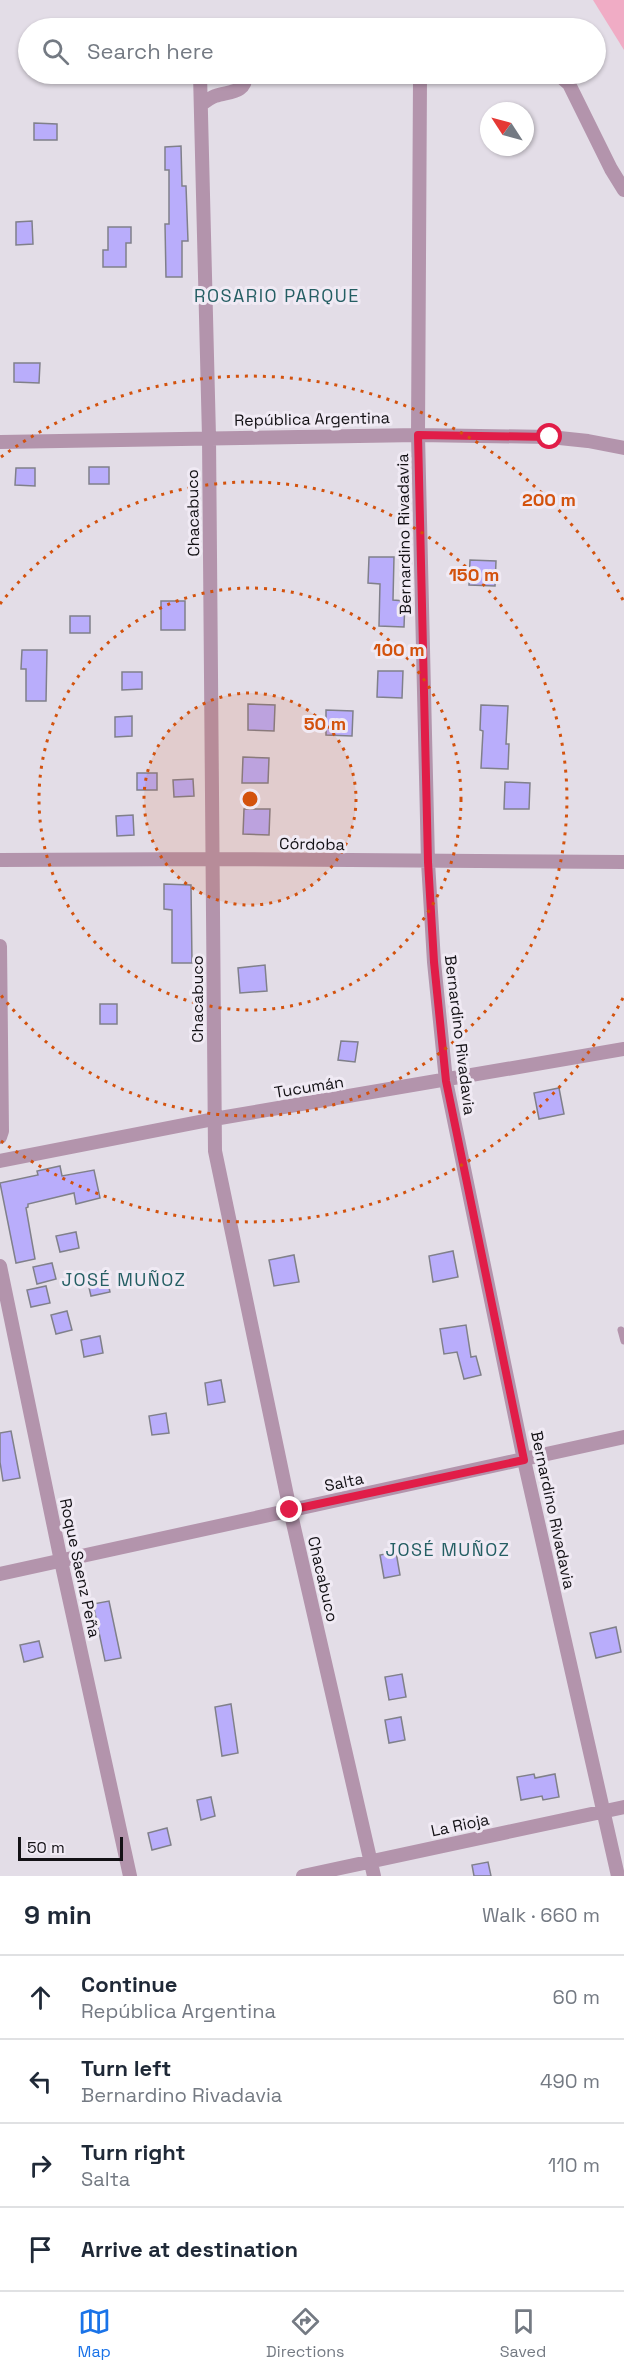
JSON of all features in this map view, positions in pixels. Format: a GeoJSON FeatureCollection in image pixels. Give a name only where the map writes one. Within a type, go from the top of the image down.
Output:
{"type":"FeatureCollection","features":[{"type":"Feature","properties":{"kind":"street","name":"Chacabuco"},"geometry":{"type":"LineString","coordinates":[[201,84],[209,437],[215,1151],[290,1510],[374,1876]]}},
{"type":"Feature","properties":{"kind":"street"},"geometry":{"type":"LineString","coordinates":[[202,104],[216,96],[239,90],[244,84]]}},
{"type":"Feature","properties":{"kind":"street","name":"Bernardino Rivadavia"},"geometry":{"type":"LineString","coordinates":[[420,84],[418,435],[428,862],[434,962],[446,1081],[524,1460],[618,1876]]}},
{"type":"Feature","properties":{"kind":"street"},"geometry":{"type":"LineString","coordinates":[[569,84],[611,169],[624,190]]}},
{"type":"Feature","properties":{"kind":"street","name":"República Argentina"},"geometry":{"type":"LineString","coordinates":[[0,442],[418,435],[550,437],[624,448]]}},
{"type":"Feature","properties":{"kind":"street","name":"Córdoba"},"geometry":{"type":"LineString","coordinates":[[0,860],[624,862]]}},
{"type":"Feature","properties":{"kind":"street"},"geometry":{"type":"LineString","coordinates":[[0,946],[2,1131],[0,1137]]}},
{"type":"Feature","properties":{"kind":"street","name":"Tucumán"},"geometry":{"type":"LineString","coordinates":[[0,1161],[214,1119],[624,1049]]}},
{"type":"Feature","properties":{"kind":"street","name":"Roque Saenz Peña"},"geometry":{"type":"LineString","coordinates":[[0,1266],[61,1561],[130,1876]]}},
{"type":"Feature","properties":{"kind":"street","name":"Salta"},"geometry":{"type":"LineString","coordinates":[[0,1574],[624,1437]]}},
{"type":"Feature","properties":{"kind":"street","name":"La Rioja"},"geometry":{"type":"LineString","coordinates":[[303,1876],[624,1807]]}},
{"type":"Feature","properties":{"kind":"lane"},"geometry":{"type":"LineString","coordinates":[[621,1330],[624,1341]]}},
{"type":"Feature","properties":{"kind":"shaded area"},"geometry":{"type":"Polygon","coordinates":[[[593,0],[624,0],[624,50],[606,18],[593,0]]]}},
{"type":"Feature","properties":{"kind":"building"},"geometry":{"type":"Polygon","coordinates":[[[34,123],[57,124],[57,140],[34,140],[34,123]]]}},
{"type":"Feature","properties":{"kind":"building"},"geometry":{"type":"Polygon","coordinates":[[[181,146],[182,186],[186,186],[188,241],[182,241],[182,277],[166,277],[165,224],[169,224],[169,170],[165,170],[165,147],[181,146]]]}},
{"type":"Feature","properties":{"kind":"building"},"geometry":{"type":"Polygon","coordinates":[[[32,221],[33,244],[16,245],[16,222],[32,221]]]}},
{"type":"Feature","properties":{"kind":"building"},"geometry":{"type":"Polygon","coordinates":[[[108,227],[131,227],[131,243],[126,243],[126,267],[103,267],[103,250],[108,250],[108,227]]]}},
{"type":"Feature","properties":{"kind":"building"},"geometry":{"type":"Polygon","coordinates":[[[14,363],[40,363],[39,383],[14,382],[14,363]]]}},
{"type":"Feature","properties":{"kind":"building"},"geometry":{"type":"Polygon","coordinates":[[[89,467],[109,467],[109,484],[89,484],[89,467]]]}},
{"type":"Feature","properties":{"kind":"building"},"geometry":{"type":"Polygon","coordinates":[[[16,468],[35,468],[35,486],[15,485],[16,468]]]}},
{"type":"Feature","properties":{"kind":"building"},"geometry":{"type":"Polygon","coordinates":[[[369,557],[394,557],[393,600],[405,601],[404,627],[379,626],[380,584],[368,583],[369,557]]]}},
{"type":"Feature","properties":{"kind":"building"},"geometry":{"type":"Polygon","coordinates":[[[470,560],[496,561],[495,586],[469,585],[470,560]]]}},
{"type":"Feature","properties":{"kind":"building"},"geometry":{"type":"Polygon","coordinates":[[[161,601],[185,601],[185,630],[161,630],[161,601]]]}},
{"type":"Feature","properties":{"kind":"building"},"geometry":{"type":"Polygon","coordinates":[[[70,616],[90,616],[90,633],[70,633],[70,616]]]}},
{"type":"Feature","properties":{"kind":"building"},"geometry":{"type":"Polygon","coordinates":[[[22,650],[47,650],[46,701],[26,701],[26,669],[21,669],[22,650]]]}},
{"type":"Feature","properties":{"kind":"building"},"geometry":{"type":"Polygon","coordinates":[[[378,671],[403,671],[402,698],[377,697],[378,671]]]}},
{"type":"Feature","properties":{"kind":"building"},"geometry":{"type":"Polygon","coordinates":[[[122,672],[142,672],[142,689],[122,690],[122,672]]]}},
{"type":"Feature","properties":{"kind":"building"},"geometry":{"type":"Polygon","coordinates":[[[248,704],[275,705],[274,731],[248,730],[248,704]]]}},
{"type":"Feature","properties":{"kind":"building"},"geometry":{"type":"Polygon","coordinates":[[[481,705],[508,706],[506,744],[509,744],[508,769],[481,768],[483,731],[480,730],[481,705]]]}},
{"type":"Feature","properties":{"kind":"building"},"geometry":{"type":"Polygon","coordinates":[[[326,710],[353,711],[352,736],[326,735],[326,710]]]}},
{"type":"Feature","properties":{"kind":"building"},"geometry":{"type":"Polygon","coordinates":[[[132,716],[132,736],[115,737],[115,717],[132,716]]]}},
{"type":"Feature","properties":{"kind":"building"},"geometry":{"type":"Polygon","coordinates":[[[243,757],[269,758],[268,783],[242,783],[243,757]]]}},
{"type":"Feature","properties":{"kind":"building"},"geometry":{"type":"Polygon","coordinates":[[[137,773],[157,773],[157,790],[137,790],[137,773]]]}},
{"type":"Feature","properties":{"kind":"building"},"geometry":{"type":"Polygon","coordinates":[[[193,779],[194,796],[174,797],[173,780],[193,779]]]}},
{"type":"Feature","properties":{"kind":"building"},"geometry":{"type":"Polygon","coordinates":[[[505,782],[530,783],[529,809],[504,809],[505,782]]]}},
{"type":"Feature","properties":{"kind":"building"},"geometry":{"type":"Polygon","coordinates":[[[244,809],[270,809],[269,835],[243,834],[244,809]]]}},
{"type":"Feature","properties":{"kind":"building"},"geometry":{"type":"Polygon","coordinates":[[[133,815],[134,835],[117,836],[116,816],[133,815]]]}},
{"type":"Feature","properties":{"kind":"building"},"geometry":{"type":"Polygon","coordinates":[[[164,884],[191,885],[192,963],[172,963],[172,910],[164,909],[164,884]]]}},
{"type":"Feature","properties":{"kind":"building"},"geometry":{"type":"Polygon","coordinates":[[[265,965],[267,991],[240,993],[238,968],[265,965]]]}},
{"type":"Feature","properties":{"kind":"building"},"geometry":{"type":"Polygon","coordinates":[[[100,1004],[117,1004],[117,1024],[100,1024],[100,1004]]]}},
{"type":"Feature","properties":{"kind":"building"},"geometry":{"type":"Polygon","coordinates":[[[341,1041],[358,1042],[355,1062],[338,1060],[341,1041]]]}},
{"type":"Feature","properties":{"kind":"building"},"geometry":{"type":"Polygon","coordinates":[[[559,1088],[564,1114],[539,1119],[534,1093],[559,1088]]]}},
{"type":"Feature","properties":{"kind":"building"},"geometry":{"type":"Polygon","coordinates":[[[60,1166],[62,1176],[94,1170],[100,1198],[76,1204],[74,1193],[28,1204],[26,1208],[35,1259],[16,1263],[0,1183],[38,1175],[37,1171],[60,1166]]]}},
{"type":"Feature","properties":{"kind":"building"},"geometry":{"type":"Polygon","coordinates":[[[76,1232],[79,1248],[60,1252],[56,1236],[76,1232]]]}},
{"type":"Feature","properties":{"kind":"building"},"geometry":{"type":"Polygon","coordinates":[[[453,1251],[458,1277],[433,1282],[429,1256],[453,1251]]]}},
{"type":"Feature","properties":{"kind":"building"},"geometry":{"type":"Polygon","coordinates":[[[294,1255],[299,1282],[274,1286],[269,1260],[294,1255]]]}},
{"type":"Feature","properties":{"kind":"building"},"geometry":{"type":"Polygon","coordinates":[[[52,1263],[56,1279],[37,1284],[33,1267],[52,1263]]]}},
{"type":"Feature","properties":{"kind":"building"},"geometry":{"type":"Polygon","coordinates":[[[106,1275],[110,1292],[91,1296],[87,1279],[106,1275]]]}},
{"type":"Feature","properties":{"kind":"building"},"geometry":{"type":"Polygon","coordinates":[[[46,1286],[50,1303],[31,1307],[27,1290],[46,1286]]]}},
{"type":"Feature","properties":{"kind":"building"},"geometry":{"type":"Polygon","coordinates":[[[67,1311],[72,1330],[56,1334],[51,1315],[67,1311]]]}},
{"type":"Feature","properties":{"kind":"building"},"geometry":{"type":"Polygon","coordinates":[[[466,1325],[471,1357],[476,1356],[481,1375],[464,1379],[457,1352],[444,1354],[440,1329],[466,1325]]]}},
{"type":"Feature","properties":{"kind":"building"},"geometry":{"type":"Polygon","coordinates":[[[100,1336],[103,1353],[84,1357],[81,1340],[100,1336]]]}},
{"type":"Feature","properties":{"kind":"building"},"geometry":{"type":"Polygon","coordinates":[[[221,1380],[225,1402],[208,1405],[205,1383],[221,1380]]]}},
{"type":"Feature","properties":{"kind":"building"},"geometry":{"type":"Polygon","coordinates":[[[166,1413],[169,1433],[152,1435],[149,1416],[166,1413]]]}},
{"type":"Feature","properties":{"kind":"building"},"geometry":{"type":"Polygon","coordinates":[[[11,1431],[20,1478],[3,1481],[0,1462],[0,1433],[11,1431]]]}},
{"type":"Feature","properties":{"kind":"building"},"geometry":{"type":"Polygon","coordinates":[[[396,1552],[400,1575],[384,1578],[380,1555],[396,1552]]]}},
{"type":"Feature","properties":{"kind":"building"},"geometry":{"type":"Polygon","coordinates":[[[109,1601],[121,1658],[105,1661],[93,1604],[109,1601]]]}},
{"type":"Feature","properties":{"kind":"building"},"geometry":{"type":"Polygon","coordinates":[[[616,1627],[621,1652],[596,1658],[590,1633],[616,1627]]]}},
{"type":"Feature","properties":{"kind":"building"},"geometry":{"type":"Polygon","coordinates":[[[39,1641],[43,1657],[24,1662],[20,1645],[39,1641]]]}},
{"type":"Feature","properties":{"kind":"building"},"geometry":{"type":"Polygon","coordinates":[[[402,1674],[406,1697],[389,1700],[385,1677],[402,1674]]]}},
{"type":"Feature","properties":{"kind":"building"},"geometry":{"type":"Polygon","coordinates":[[[231,1704],[238,1753],[222,1756],[215,1707],[231,1704]]]}},
{"type":"Feature","properties":{"kind":"building"},"geometry":{"type":"Polygon","coordinates":[[[401,1717],[405,1740],[389,1743],[385,1720],[401,1717]]]}},
{"type":"Feature","properties":{"kind":"building"},"geometry":{"type":"Polygon","coordinates":[[[534,1774],[535,1778],[555,1774],[559,1797],[543,1800],[542,1796],[521,1800],[517,1777],[534,1774]]]}},
{"type":"Feature","properties":{"kind":"building"},"geometry":{"type":"Polygon","coordinates":[[[211,1797],[215,1816],[201,1820],[197,1800],[211,1797]]]}},
{"type":"Feature","properties":{"kind":"building"},"geometry":{"type":"Polygon","coordinates":[[[167,1828],[171,1845],[152,1850],[148,1833],[167,1828]]]}},
{"type":"Feature","properties":{"kind":"building"},"geometry":{"type":"Polygon","coordinates":[[[488,1862],[491,1876],[474,1876],[472,1865],[488,1862]]]}},
{"type":"Feature","properties":{"kind":"district","name":"ROSARIO PARQUE"},"geometry":{"type":"Point","coordinates":[277,295]}},
{"type":"Feature","properties":{"kind":"district","name":"JOSÉ MUÑOZ"},"geometry":{"type":"Point","coordinates":[124,1279]}},
{"type":"Feature","properties":{"kind":"district","name":"JOSÉ MUÑOZ"},"geometry":{"type":"Point","coordinates":[448,1549]}},
{"type":"Feature","properties":{"kind":"route"},"geometry":{"type":"LineString","coordinates":[[290,1510],[524,1460],[446,1081],[434,962],[428,862],[418,435],[550,437]]}}]}
